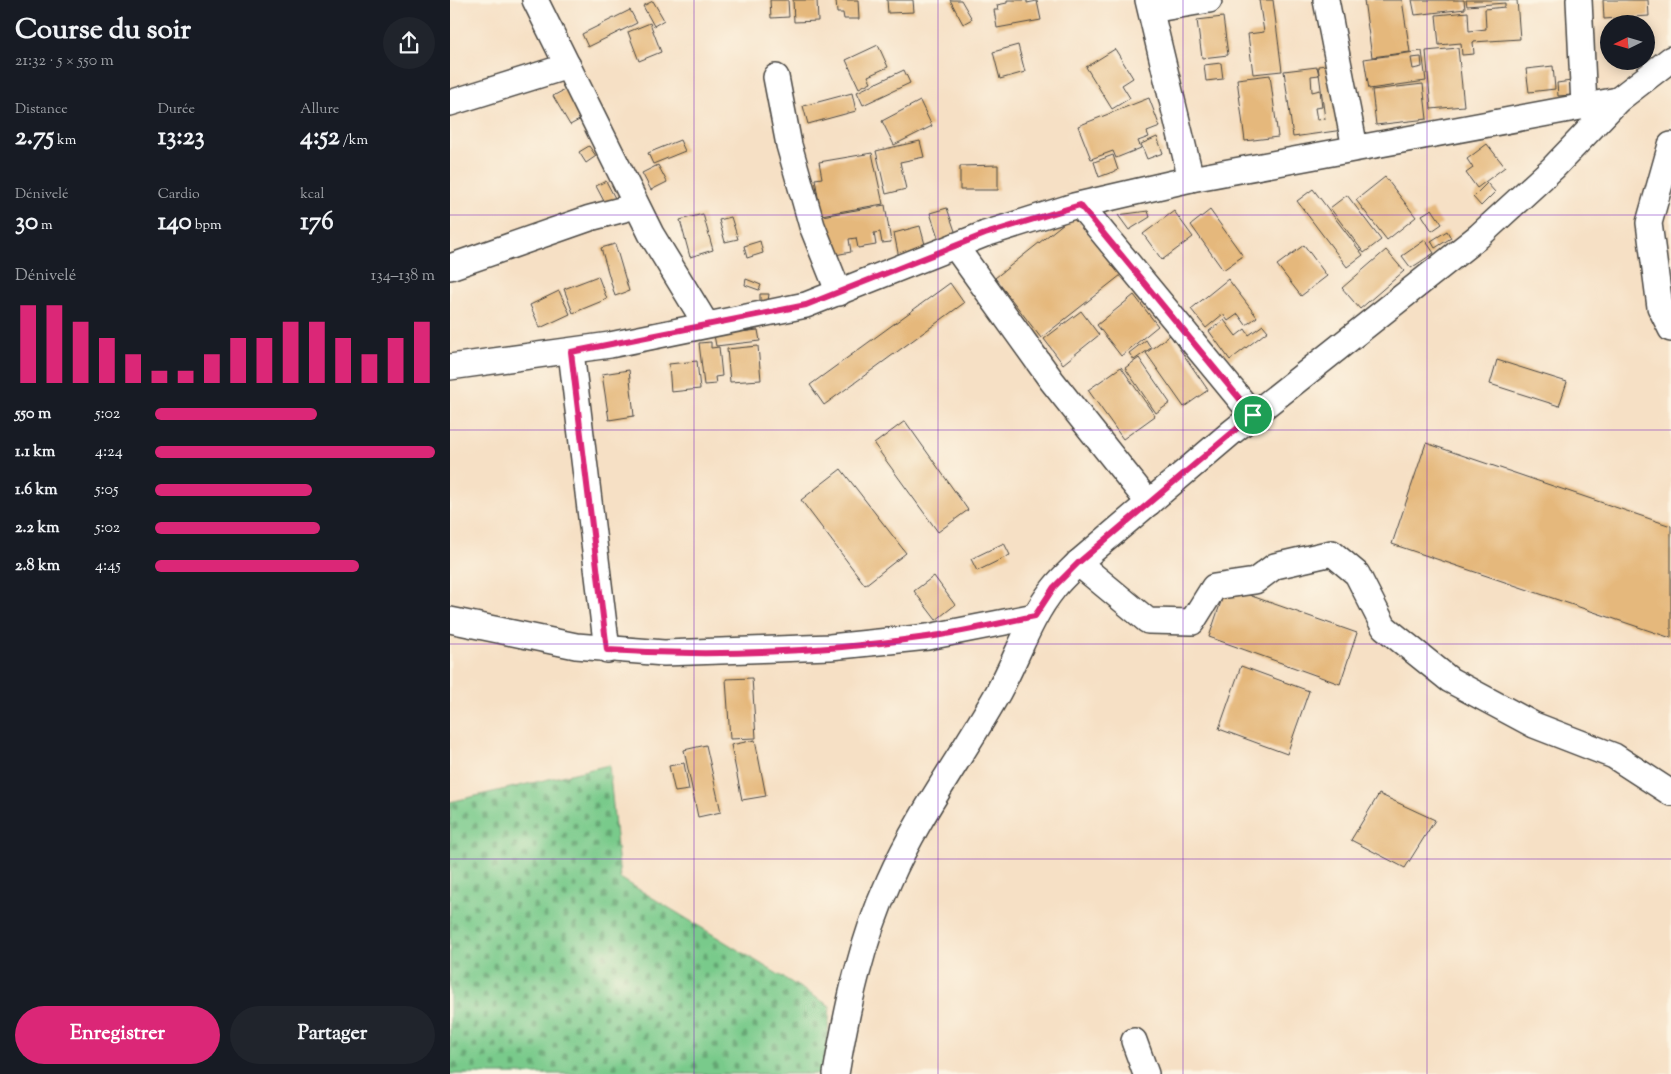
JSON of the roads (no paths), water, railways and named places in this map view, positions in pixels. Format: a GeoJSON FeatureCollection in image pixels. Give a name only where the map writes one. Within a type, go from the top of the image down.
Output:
{"type":"FeatureCollection","features":[{"type":"Feature","properties":{"kind":"street"},"geometry":{"type":"LineString","coordinates":[[535,0],[636,206],[706,324]]}},
{"type":"Feature","properties":{"kind":"street"},"geometry":{"type":"LineString","coordinates":[[1191,179],[1150,5],[1209,0]]}},
{"type":"Feature","properties":{"kind":"street"},"geometry":{"type":"LineString","coordinates":[[1326,0],[1355,148]]}},
{"type":"Feature","properties":{"kind":"street"},"geometry":{"type":"LineString","coordinates":[[1579,0],[1584,106]]}},
{"type":"Feature","properties":{"kind":"street"},"geometry":{"type":"LineString","coordinates":[[836,1074],[848,1005],[869,933],[889,881],[910,838],[998,693],[1035,616],[1054,587],[1078,563],[1253,415],[1479,236],[1552,168],[1618,100],[1671,59]]}},
{"type":"Feature","properties":{"kind":"street"},"geometry":{"type":"LineString","coordinates":[[450,103],[568,66]]}},
{"type":"Feature","properties":{"kind":"street"},"geometry":{"type":"LineString","coordinates":[[776,77],[789,145],[812,226],[839,293]]}},
{"type":"Feature","properties":{"kind":"street"},"geometry":{"type":"LineString","coordinates":[[450,367],[571,352],[806,305],[955,246],[1025,221],[1080,205],[1191,179],[1618,100]]}},
{"type":"Feature","properties":{"kind":"street"},"geometry":{"type":"LineString","coordinates":[[1671,146],[1649,222],[1660,307],[1671,330]]}},
{"type":"Feature","properties":{"kind":"street"},"geometry":{"type":"LineString","coordinates":[[1080,205],[1253,415]]}},
{"type":"Feature","properties":{"kind":"street"},"geometry":{"type":"LineString","coordinates":[[450,267],[581,221],[636,206]]}},
{"type":"Feature","properties":{"kind":"street"},"geometry":{"type":"LineString","coordinates":[[955,246],[1052,381],[1149,503]]}},
{"type":"Feature","properties":{"kind":"street"},"geometry":{"type":"LineString","coordinates":[[571,352],[607,650]]}},
{"type":"Feature","properties":{"kind":"street"},"geometry":{"type":"LineString","coordinates":[[1078,563],[1148,621],[1169,623],[1192,622],[1214,587],[1255,581],[1275,566],[1332,553],[1357,574],[1384,627],[1450,680],[1534,725],[1614,756],[1671,793]]}},
{"type":"Feature","properties":{"kind":"street"},"geometry":{"type":"LineString","coordinates":[[450,620],[576,646],[664,654],[830,647],[928,637],[1035,616]]}},
{"type":"Feature","properties":{"kind":"street"},"geometry":{"type":"LineString","coordinates":[[1134,1041],[1146,1074]]}}]}
